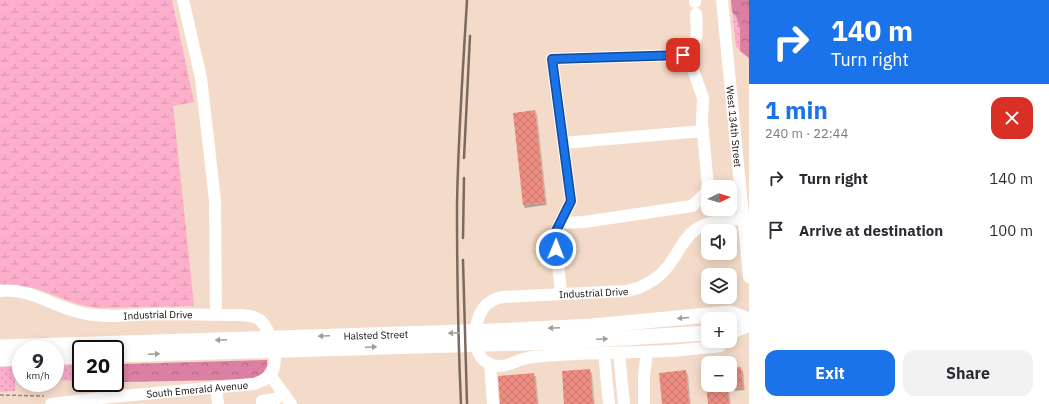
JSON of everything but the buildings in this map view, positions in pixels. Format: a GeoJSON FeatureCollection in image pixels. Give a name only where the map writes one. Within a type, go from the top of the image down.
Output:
{"type":"FeatureCollection","features":[{"type":"Feature","properties":{"kind":"main road","name":"Halsted Street"},"geometry":{"type":"LineString","coordinates":[[493,337],[592,326],[730,314],[749,320]]}},
{"type":"Feature","properties":{"kind":"main road"},"geometry":{"type":"LineString","coordinates":[[737,329],[749,324]]}},
{"type":"Feature","properties":{"kind":"main road","name":"Halsted Street"},"geometry":{"type":"LineString","coordinates":[[0,347],[261,344],[493,337],[599,340],[701,333]]}},
{"type":"Feature","properties":{"kind":"main road","name":"Halsted Street"},"geometry":{"type":"LineString","coordinates":[[124,354],[261,344]]}},
{"type":"Feature","properties":{"kind":"main road"},"geometry":{"type":"LineString","coordinates":[[0,359],[12,358]]}},
{"type":"Feature","properties":{"kind":"street"},"geometry":{"type":"LineString","coordinates":[[183,0],[201,78],[215,200],[216,315]]}},
{"type":"Feature","properties":{"kind":"street","name":"West 134th Street"},"geometry":{"type":"LineString","coordinates":[[722,0],[742,218],[749,277]]}},
{"type":"Feature","properties":{"kind":"street"},"geometry":{"type":"LineString","coordinates":[[561,294],[555,233],[571,201],[552,59],[683,55],[697,38],[696,14]]}},
{"type":"Feature","properties":{"kind":"street"},"geometry":{"type":"LineString","coordinates":[[683,55],[692,67],[703,98],[703,131],[707,180]]}},
{"type":"Feature","properties":{"kind":"street"},"geometry":{"type":"LineString","coordinates":[[563,143],[703,131]]}},
{"type":"Feature","properties":{"kind":"street"},"geometry":{"type":"LineString","coordinates":[[560,223],[584,222],[692,206],[701,197]]}},
{"type":"Feature","properties":{"kind":"street","name":"Industrial Drive"},"geometry":{"type":"LineString","coordinates":[[490,364],[479,354],[476,346],[475,324],[486,305],[494,299],[504,297],[626,291],[637,289],[648,284],[663,272],[672,261],[683,242],[695,230],[708,223],[719,220],[742,218]]}},
{"type":"Feature","properties":{"kind":"street","name":"Industrial Drive"},"geometry":{"type":"LineString","coordinates":[[0,291],[16,291],[33,295],[71,310],[102,316],[158,314],[253,317],[260,320],[270,336],[274,350],[274,366],[270,375]]}},
{"type":"Feature","properties":{"kind":"street"},"geometry":{"type":"LineString","coordinates":[[493,404],[490,364],[505,366],[533,356],[647,352],[701,348]]}},
{"type":"Feature","properties":{"kind":"street"},"geometry":{"type":"LineString","coordinates":[[644,404],[644,376],[647,352]]}},
{"type":"Feature","properties":{"kind":"street"},"geometry":{"type":"LineString","coordinates":[[604,353],[609,404]]}},
{"type":"Feature","properties":{"kind":"street"},"geometry":{"type":"LineString","coordinates":[[619,353],[624,404]]}},
{"type":"Feature","properties":{"kind":"street"},"geometry":{"type":"LineString","coordinates":[[270,375],[287,399]]}},
{"type":"Feature","properties":{"kind":"street","name":"South Emerald Avenue"},"geometry":{"type":"LineString","coordinates":[[51,404],[254,384],[264,380],[270,375]]}},
{"type":"Feature","properties":{"kind":"street"},"geometry":{"type":"LineString","coordinates":[[254,384],[258,396],[262,402],[275,399],[287,399]]}},
{"type":"Feature","properties":{"kind":"street"},"geometry":{"type":"LineString","coordinates":[[216,387],[218,404]]}},
{"type":"Feature","properties":{"kind":"path"},"geometry":{"type":"LineString","coordinates":[[748,0],[749,6]]}},
{"type":"Feature","properties":{"kind":"path"},"geometry":{"type":"LineString","coordinates":[[0,395],[15,395]]}},
{"type":"Feature","properties":{"kind":"green space"},"geometry":{"type":"Polygon","coordinates":[[[0,0],[172,0],[194,102],[173,106],[194,306],[99,308],[81,305],[34,288],[0,284],[0,0]]]}},
{"type":"Feature","properties":{"kind":"green space"},"geometry":{"type":"Polygon","coordinates":[[[731,0],[749,0],[749,58],[736,47],[731,0]]]}},
{"type":"Feature","properties":{"kind":"green space"},"geometry":{"type":"Polygon","coordinates":[[[731,0],[747,0],[749,2],[749,58],[740,51],[740,29],[736,16],[732,12],[731,0]]]}},
{"type":"Feature","properties":{"kind":"green space"},"geometry":{"type":"Polygon","coordinates":[[[267,360],[267,366],[263,373],[255,378],[222,380],[124,382],[124,364],[267,360]]]}},
{"type":"Feature","properties":{"kind":"green space"},"geometry":{"type":"Polygon","coordinates":[[[72,365],[72,381],[64,380],[64,366],[72,365]]]}},
{"type":"Feature","properties":{"kind":"green space"},"geometry":{"type":"Polygon","coordinates":[[[12,366],[12,391],[0,392],[0,367],[12,366]]]}},
{"type":"Feature","properties":{"kind":"railway"},"geometry":{"type":"LineString","coordinates":[[461,404],[457,206],[467,0]]}},
{"type":"Feature","properties":{"kind":"railway"},"geometry":{"type":"LineString","coordinates":[[464,158],[470,36]]}},
{"type":"Feature","properties":{"kind":"railway"},"geometry":{"type":"LineString","coordinates":[[463,238],[464,178]]}},
{"type":"Feature","properties":{"kind":"railway"},"geometry":{"type":"LineString","coordinates":[[463,260],[467,404]]}},
{"type":"Feature","properties":{"kind":"route"},"geometry":{"type":"LineString","coordinates":[[556,249],[555,233],[571,201],[552,59],[683,55]]}}]}
